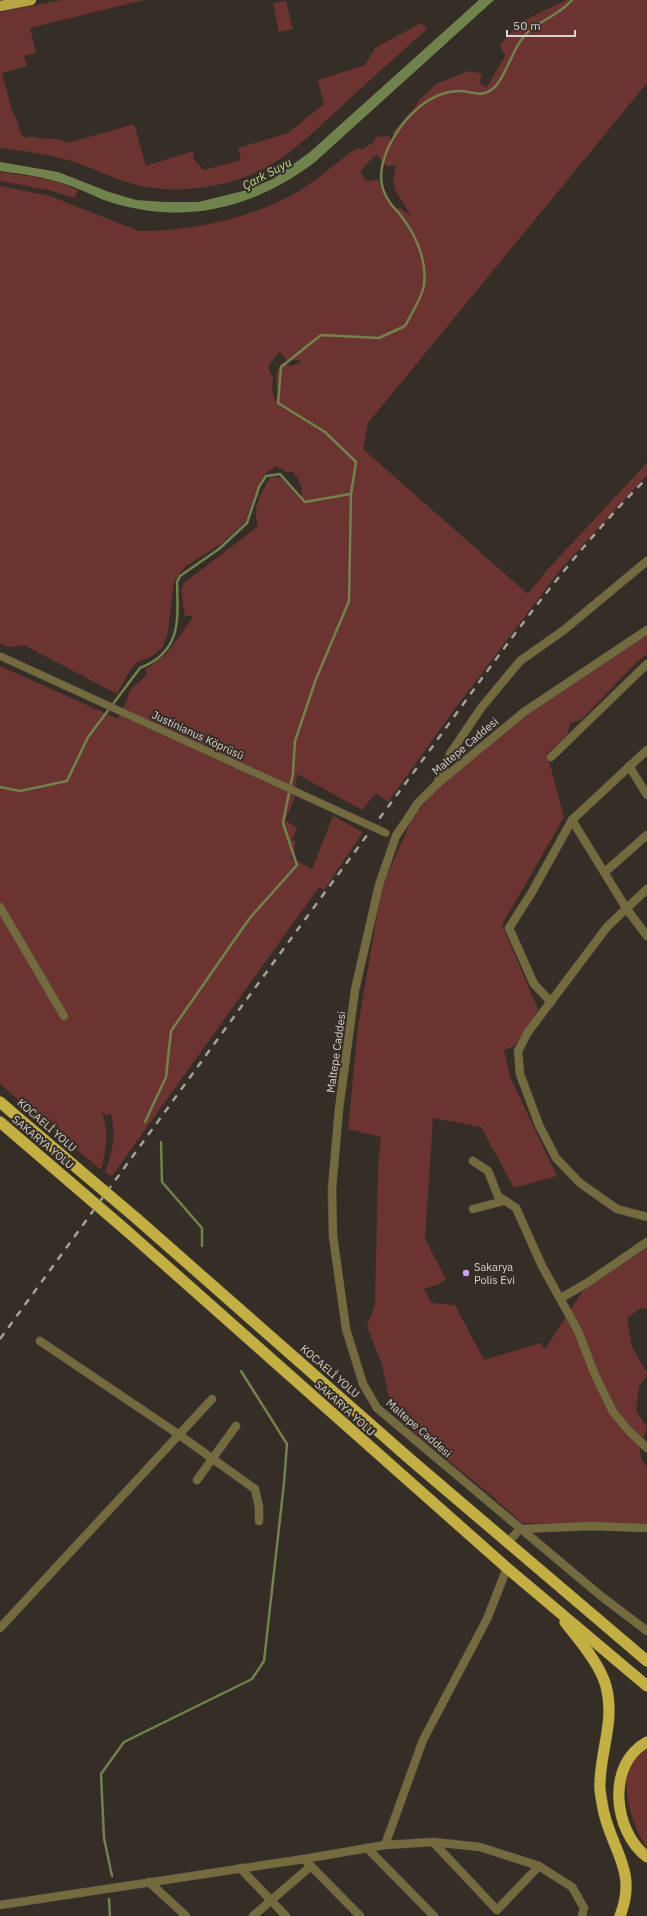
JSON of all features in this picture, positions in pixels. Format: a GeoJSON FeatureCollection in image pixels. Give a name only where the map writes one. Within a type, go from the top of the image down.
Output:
{"type":"FeatureCollection","features":[{"type":"Feature","properties":{"kind":"highway","name":"KOCAELİ YOLU"},"geometry":{"type":"LineString","coordinates":[[0,1102],[136,1218],[412,1460],[508,1542]]}},
{"type":"Feature","properties":{"kind":"highway","name":"SAKARYA YOLU"},"geometry":{"type":"LineString","coordinates":[[0,1122],[127,1231],[507,1568],[548,1602]]}},
{"type":"Feature","properties":{"kind":"highway"},"geometry":{"type":"LineString","coordinates":[[508,1542],[647,1653]]}},
{"type":"Feature","properties":{"kind":"highway"},"geometry":{"type":"LineString","coordinates":[[508,1542],[647,1661]]}},
{"type":"Feature","properties":{"kind":"highway"},"geometry":{"type":"LineString","coordinates":[[548,1602],[647,1686]]}},
{"type":"Feature","properties":{"kind":"highway"},"geometry":{"type":"LineString","coordinates":[[548,1602],[587,1650],[606,1686],[610,1722],[600,1782],[604,1813],[627,1880],[626,1901],[620,1916]]}},
{"type":"Feature","properties":{"kind":"highway"},"geometry":{"type":"LineString","coordinates":[[647,1742],[632,1753],[625,1762],[621,1772],[619,1793],[622,1814],[628,1833],[638,1848],[647,1857]]}},
{"type":"Feature","properties":{"kind":"main road"},"geometry":{"type":"LineString","coordinates":[[0,6],[31,0]]}},
{"type":"Feature","properties":{"kind":"street"},"geometry":{"type":"LineString","coordinates":[[437,784],[455,747],[481,708],[520,661],[564,630],[647,560]]}},
{"type":"Feature","properties":{"kind":"street","name":"Maltepe Caddesi"},"geometry":{"type":"LineString","coordinates":[[647,630],[524,712],[437,784],[418,803],[396,836],[379,885],[366,936],[355,990],[339,1109],[332,1189],[334,1251],[346,1329],[357,1370],[369,1397],[377,1408],[520,1529],[601,1596],[647,1631]]}},
{"type":"Feature","properties":{"kind":"street","name":"Justinianus Köprüsü"},"geometry":{"type":"LineString","coordinates":[[0,656],[386,833]]}},
{"type":"Feature","properties":{"kind":"street"},"geometry":{"type":"LineString","coordinates":[[551,756],[647,664]]}},
{"type":"Feature","properties":{"kind":"street"},"geometry":{"type":"LineString","coordinates":[[551,1002],[534,984],[509,928],[532,892],[572,820],[647,750]]}},
{"type":"Feature","properties":{"kind":"street"},"geometry":{"type":"LineString","coordinates":[[629,766],[647,795]]}},
{"type":"Feature","properties":{"kind":"street"},"geometry":{"type":"LineString","coordinates":[[572,820],[626,908],[647,936]]}},
{"type":"Feature","properties":{"kind":"street"},"geometry":{"type":"LineString","coordinates":[[605,872],[647,835]]}},
{"type":"Feature","properties":{"kind":"street"},"geometry":{"type":"LineString","coordinates":[[647,889],[607,927],[528,1032],[518,1050],[520,1074],[539,1125],[556,1158],[580,1183],[617,1208],[647,1217]]}},
{"type":"Feature","properties":{"kind":"street"},"geometry":{"type":"LineString","coordinates":[[0,907],[64,1016]]}},
{"type":"Feature","properties":{"kind":"street"},"geometry":{"type":"LineString","coordinates":[[473,1161],[488,1171],[498,1196],[516,1208],[542,1266],[578,1330],[595,1375],[613,1412],[629,1431],[647,1448]]}},
{"type":"Feature","properties":{"kind":"street"},"geometry":{"type":"LineString","coordinates":[[473,1209],[504,1201]]}},
{"type":"Feature","properties":{"kind":"street"},"geometry":{"type":"LineString","coordinates":[[561,1298],[594,1278],[647,1242]]}},
{"type":"Feature","properties":{"kind":"street"},"geometry":{"type":"LineString","coordinates":[[40,1342],[178,1434],[255,1489],[260,1521]]}},
{"type":"Feature","properties":{"kind":"street"},"geometry":{"type":"LineString","coordinates":[[0,1628],[212,1399]]}},
{"type":"Feature","properties":{"kind":"street"},"geometry":{"type":"LineString","coordinates":[[197,1480],[236,1426]]}},
{"type":"Feature","properties":{"kind":"street"},"geometry":{"type":"LineString","coordinates":[[508,1542],[520,1529],[591,1526],[647,1528]]}},
{"type":"Feature","properties":{"kind":"street"},"geometry":{"type":"LineString","coordinates":[[385,1845],[423,1740],[487,1619],[507,1568]]}},
{"type":"Feature","properties":{"kind":"street"},"geometry":{"type":"LineString","coordinates":[[433,1842],[497,1910],[539,1866]]}},
{"type":"Feature","properties":{"kind":"street"},"geometry":{"type":"LineString","coordinates":[[0,1905],[304,1859],[385,1845],[433,1842],[480,1846],[539,1866],[572,1887],[584,1908],[582,1916]]}},
{"type":"Feature","properties":{"kind":"street"},"geometry":{"type":"LineString","coordinates":[[367,1848],[429,1914]]}},
{"type":"Feature","properties":{"kind":"street"},"geometry":{"type":"LineString","coordinates":[[304,1859],[360,1916]]}},
{"type":"Feature","properties":{"kind":"street"},"geometry":{"type":"LineString","coordinates":[[253,1916],[310,1866]]}},
{"type":"Feature","properties":{"kind":"street"},"geometry":{"type":"LineString","coordinates":[[240,1868],[286,1916]]}},
{"type":"Feature","properties":{"kind":"street"},"geometry":{"type":"LineString","coordinates":[[149,1882],[186,1916]]}},
{"type":"Feature","properties":{"kind":"shaded area"},"geometry":{"type":"Polygon","coordinates":[[[62,0],[144,0],[30,28],[36,53],[24,56],[27,66],[2,73],[12,111],[16,117],[21,134],[26,138],[32,136],[37,138],[58,139],[68,143],[134,124],[146,166],[193,151],[194,160],[204,170],[241,160],[238,148],[288,133],[324,104],[318,80],[365,65],[375,48],[421,23],[427,29],[309,136],[272,164],[258,172],[227,183],[194,189],[162,189],[136,185],[81,164],[62,159],[36,153],[0,148],[0,12],[62,0]]]}},
{"type":"Feature","properties":{"kind":"shaded area"},"geometry":{"type":"Polygon","coordinates":[[[479,0],[494,0],[315,162],[292,178],[268,191],[244,201],[219,208],[193,212],[167,212],[140,209],[113,203],[77,188],[57,182],[33,176],[0,171],[0,162],[58,172],[109,192],[136,200],[198,202],[243,191],[273,179],[310,152],[479,0]]]}},
{"type":"Feature","properties":{"kind":"shaded area"},"geometry":{"type":"Polygon","coordinates":[[[566,0],[647,0],[647,83],[368,423],[363,449],[528,594],[547,570],[647,463],[647,475],[560,570],[451,714],[388,802],[376,793],[362,810],[297,774],[294,800],[285,820],[297,828],[292,840],[296,842],[291,858],[312,869],[333,816],[363,832],[324,890],[319,887],[112,1176],[105,1173],[113,1143],[111,1113],[107,1116],[101,1110],[106,1125],[106,1147],[101,1170],[0,1084],[0,666],[118,719],[130,690],[147,675],[145,670],[167,653],[191,620],[192,616],[185,616],[181,590],[184,583],[257,527],[256,507],[261,493],[271,476],[281,477],[300,498],[302,488],[293,472],[286,472],[276,466],[265,474],[256,491],[246,521],[221,544],[186,566],[174,581],[168,632],[163,647],[151,657],[137,662],[128,674],[117,694],[24,645],[8,647],[0,643],[0,186],[50,196],[139,231],[179,229],[220,222],[240,216],[259,210],[295,193],[357,148],[363,149],[375,141],[375,137],[389,136],[393,143],[395,139],[393,132],[415,107],[419,100],[436,84],[469,71],[479,73],[482,76],[479,82],[486,88],[505,56],[500,45],[519,23],[566,0]],[[377,155],[374,156],[361,172],[366,181],[379,180],[385,197],[396,208],[400,208],[412,217],[396,192],[393,181],[396,165],[386,166],[377,155]],[[280,352],[271,361],[269,367],[273,378],[272,389],[275,402],[277,397],[276,378],[282,363],[292,366],[301,362],[300,360],[286,360],[280,352]]]}},
{"type":"Feature","properties":{"kind":"shaded area"},"geometry":{"type":"Polygon","coordinates":[[[286,1],[293,29],[279,32],[273,3],[286,1]]]}},
{"type":"Feature","properties":{"kind":"shaded area"},"geometry":{"type":"Polygon","coordinates":[[[0,172],[50,180],[78,190],[75,198],[49,190],[0,181],[0,172]]]}},
{"type":"Feature","properties":{"kind":"shaded area"},"geometry":{"type":"Polygon","coordinates":[[[647,635],[647,654],[637,662],[581,720],[570,723],[567,736],[547,753],[564,817],[502,925],[538,1009],[529,1028],[521,1039],[511,1048],[504,1050],[510,1077],[557,1176],[514,1188],[481,1127],[433,1118],[425,1239],[446,1279],[439,1284],[424,1289],[431,1303],[455,1305],[484,1360],[540,1343],[545,1349],[584,1289],[647,1242],[647,1309],[641,1308],[627,1318],[632,1347],[647,1373],[647,1376],[639,1386],[636,1411],[647,1427],[640,1451],[642,1461],[647,1467],[647,1525],[522,1523],[492,1496],[419,1437],[391,1407],[382,1365],[367,1326],[375,1305],[378,1165],[381,1137],[348,1129],[358,1027],[379,903],[384,882],[412,819],[438,787],[518,721],[647,635]]]}},
{"type":"Feature","properties":{"kind":"shaded area"},"geometry":{"type":"Polygon","coordinates":[[[647,1749],[647,1847],[638,1833],[634,1823],[628,1802],[626,1782],[628,1772],[639,1753],[647,1749]]]}},
{"type":"Feature","properties":{"kind":"waterway"},"geometry":{"type":"LineString","coordinates":[[145,1122],[166,1077],[171,1031],[249,919],[297,865],[283,823],[293,773],[295,741],[316,679],[349,601],[351,494],[356,462],[325,432],[278,403],[281,367],[321,335],[379,338],[405,326],[419,300],[423,290],[425,277],[417,242],[409,227],[391,204],[382,187],[382,165],[390,144],[410,115],[429,100],[450,92],[462,91],[481,94],[491,90],[500,81],[518,44],[527,33],[560,11],[572,0]]}},
{"type":"Feature","properties":{"kind":"waterway"},"geometry":{"type":"LineString","coordinates":[[0,787],[20,791],[67,781],[88,737],[140,668],[154,661],[164,653],[170,644],[175,633],[177,621],[177,582],[180,576],[219,549],[247,523],[259,487],[266,476],[280,474],[305,502],[350,494]]}},
{"type":"Feature","properties":{"kind":"waterway"},"geometry":{"type":"LineString","coordinates":[[161,1142],[162,1182],[202,1228],[202,1246]]}},
{"type":"Feature","properties":{"kind":"waterway"},"geometry":{"type":"LineString","coordinates":[[112,1876],[104,1838],[101,1774],[124,1742],[252,1679],[264,1661],[287,1444],[241,1371]]}},
{"type":"Feature","properties":{"kind":"waterway"},"geometry":{"type":"LineString","coordinates":[[109,1899],[110,1916]]}},
{"type":"Feature","properties":{"kind":"railway"},"geometry":{"type":"LineString","coordinates":[[0,1339],[250,994],[519,628],[580,551],[647,478]]}},
{"type":"Feature","properties":{"kind":"place","name":"Sakarya Polis Evi"},"geometry":{"type":"Point","coordinates":[466,1273]}},
{"type":"Feature","properties":{"kind":"water label","name":"Çark Suyu"},"geometry":{"type":"Point","coordinates":[267,174]}}]}
